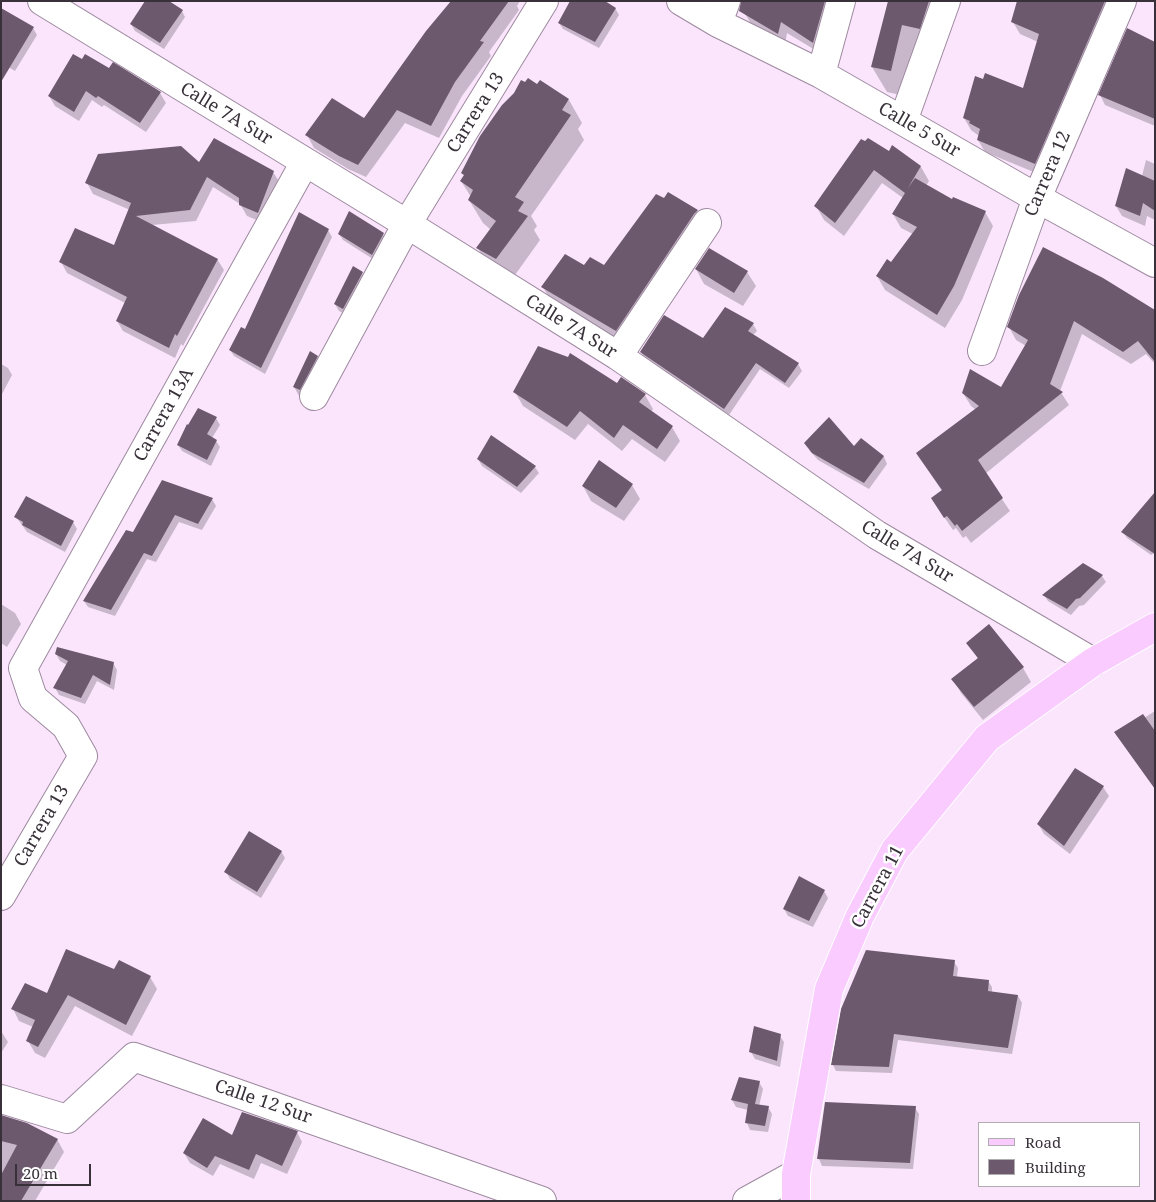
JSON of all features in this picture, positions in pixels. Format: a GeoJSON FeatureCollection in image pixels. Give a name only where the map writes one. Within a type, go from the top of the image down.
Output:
{"type":"FeatureCollection","features":[{"type":"Feature","properties":{"kind":"main road","name":"Carrera 11"},"geometry":{"type":"LineString","coordinates":[[796,1201],[796,1174],[830,988],[860,916],[895,850],[987,738],[1092,662],[1155,627]]}},
{"type":"Feature","properties":{"kind":"street","name":"Calle 7A Sur"},"geometry":{"type":"LineString","coordinates":[[42,1],[408,224],[618,356],[877,535],[1092,662]]}},
{"type":"Feature","properties":{"kind":"street","name":"Carrera 13"},"geometry":{"type":"LineString","coordinates":[[314,396],[408,224],[544,1]]}},
{"type":"Feature","properties":{"kind":"street","name":"Calle 5 Sur"},"geometry":{"type":"LineString","coordinates":[[680,1],[722,12],[821,74],[1037,198],[1155,263]]}},
{"type":"Feature","properties":{"kind":"street"},"geometry":{"type":"LineString","coordinates":[[821,74],[841,1]]}},
{"type":"Feature","properties":{"kind":"street"},"geometry":{"type":"LineString","coordinates":[[903,120],[946,1]]}},
{"type":"Feature","properties":{"kind":"street","name":"Carrera 12"},"geometry":{"type":"LineString","coordinates":[[982,351],[1037,198],[1122,1]]}},
{"type":"Feature","properties":{"kind":"street","name":"Carrera 13A"},"geometry":{"type":"LineString","coordinates":[[83,756],[66,726],[32,698],[22,668],[305,162]]}},
{"type":"Feature","properties":{"kind":"street"},"geometry":{"type":"LineString","coordinates":[[618,356],[707,223]]}},
{"type":"Feature","properties":{"kind":"street","name":"Carrera 13"},"geometry":{"type":"LineString","coordinates":[[1,896],[83,756]]}},
{"type":"Feature","properties":{"kind":"street","name":"Calle 12 Sur"},"geometry":{"type":"LineString","coordinates":[[1,1099],[67,1119],[134,1057],[542,1201]]}},
{"type":"Feature","properties":{"kind":"street"},"geometry":{"type":"LineString","coordinates":[[747,1201],[796,1174]]}},
{"type":"Feature","properties":{"kind":"building"},"geometry":{"type":"Polygon","coordinates":[[[145,1],[169,1],[183,10],[160,43],[130,24],[145,1]]]}},
{"type":"Feature","properties":{"kind":"building"},"geometry":{"type":"Polygon","coordinates":[[[451,1],[509,1],[480,41],[484,42],[455,82],[431,126],[397,110],[358,165],[339,156],[305,135],[332,98],[364,118],[426,31],[451,1]]]}},
{"type":"Feature","properties":{"kind":"building"},"geometry":{"type":"Polygon","coordinates":[[[570,1],[605,1],[616,8],[595,42],[558,23],[570,1]]]}},
{"type":"Feature","properties":{"kind":"building"},"geometry":{"type":"Polygon","coordinates":[[[741,1],[825,1],[813,43],[781,22],[778,34],[739,11],[741,1]]]}},
{"type":"Feature","properties":{"kind":"building"},"geometry":{"type":"Polygon","coordinates":[[[888,1],[929,1],[920,29],[902,25],[891,71],[871,67],[888,1]]]}},
{"type":"Feature","properties":{"kind":"building"},"geometry":{"type":"Polygon","coordinates":[[[1017,1],[1105,1],[1035,164],[977,140],[980,129],[963,118],[975,76],[983,79],[985,73],[1023,88],[1039,34],[1011,22],[1017,1]]]}},
{"type":"Feature","properties":{"kind":"building"},"geometry":{"type":"Polygon","coordinates":[[[1,8],[34,27],[1,82],[1,8]]]}},
{"type":"Feature","properties":{"kind":"building"},"geometry":{"type":"Polygon","coordinates":[[[1127,28],[1155,42],[1155,119],[1098,95],[1127,28]]]}},
{"type":"Feature","properties":{"kind":"building"},"geometry":{"type":"Polygon","coordinates":[[[73,54],[82,59],[85,54],[109,68],[113,62],[161,92],[140,123],[98,96],[96,98],[86,91],[74,112],[48,96],[73,54]]]}},
{"type":"Feature","properties":{"kind":"building"},"geometry":{"type":"Polygon","coordinates":[[[528,78],[537,84],[540,80],[569,99],[562,110],[571,115],[515,197],[524,202],[518,211],[528,216],[496,259],[476,248],[496,221],[468,200],[473,190],[460,181],[464,175],[461,173],[480,136],[502,105],[514,93],[521,80],[525,82],[528,78]]]}},
{"type":"Feature","properties":{"kind":"building"},"geometry":{"type":"Polygon","coordinates":[[[214,138],[274,171],[258,213],[239,205],[239,198],[207,177],[190,210],[136,216],[218,259],[169,348],[116,321],[127,297],[59,262],[75,228],[114,245],[131,203],[85,183],[98,154],[181,146],[199,162],[214,138]]]}},
{"type":"Feature","properties":{"kind":"building"},"geometry":{"type":"Polygon","coordinates":[[[868,138],[889,151],[892,145],[921,166],[908,188],[915,178],[952,199],[953,197],[986,211],[954,286],[937,315],[876,276],[887,259],[891,262],[917,227],[892,214],[905,193],[874,170],[835,223],[814,206],[861,139],[865,141],[868,138]]]}},
{"type":"Feature","properties":{"kind":"building"},"geometry":{"type":"Polygon","coordinates":[[[1126,168],[1155,181],[1155,211],[1143,203],[1140,216],[1115,206],[1126,168]]]}},
{"type":"Feature","properties":{"kind":"building"},"geometry":{"type":"Polygon","coordinates":[[[668,192],[698,210],[616,331],[541,287],[565,254],[584,265],[590,257],[604,265],[656,194],[664,198],[668,192]]]}},
{"type":"Feature","properties":{"kind":"building"},"geometry":{"type":"Polygon","coordinates":[[[349,211],[384,233],[372,255],[338,234],[349,211]]]}},
{"type":"Feature","properties":{"kind":"building"},"geometry":{"type":"Polygon","coordinates":[[[299,212],[329,229],[261,368],[229,350],[241,327],[245,329],[299,212]]]}},
{"type":"Feature","properties":{"kind":"building"},"geometry":{"type":"Polygon","coordinates":[[[1043,247],[1103,278],[1155,310],[1155,362],[1138,341],[1123,352],[1074,321],[1050,384],[1063,392],[978,460],[1003,498],[962,531],[947,516],[944,518],[931,498],[942,490],[916,453],[979,406],[962,393],[970,369],[1001,387],[1028,340],[1007,327],[1019,295],[1043,247]]]}},
{"type":"Feature","properties":{"kind":"building"},"geometry":{"type":"Polygon","coordinates":[[[709,248],[748,271],[734,293],[695,269],[709,248]]]}},
{"type":"Feature","properties":{"kind":"building"},"geometry":{"type":"Polygon","coordinates":[[[353,266],[363,272],[343,309],[334,304],[353,266]]]}},
{"type":"Feature","properties":{"kind":"building"},"geometry":{"type":"Polygon","coordinates":[[[725,307],[754,323],[748,331],[799,363],[785,383],[756,363],[724,409],[640,352],[664,315],[703,338],[725,307]]]}},
{"type":"Feature","properties":{"kind":"building"},"geometry":{"type":"Polygon","coordinates":[[[538,346],[568,357],[570,353],[617,383],[621,377],[646,394],[639,402],[673,426],[657,449],[623,425],[614,438],[580,411],[567,427],[513,392],[538,346]]]}},
{"type":"Feature","properties":{"kind":"building"},"geometry":{"type":"Polygon","coordinates":[[[310,351],[318,356],[300,390],[293,387],[310,351]]]}},
{"type":"Feature","properties":{"kind":"building"},"geometry":{"type":"Polygon","coordinates":[[[198,408],[217,417],[207,434],[217,440],[207,460],[177,445],[187,424],[198,408]]]}},
{"type":"Feature","properties":{"kind":"building"},"geometry":{"type":"Polygon","coordinates":[[[829,417],[854,446],[861,438],[884,456],[864,483],[812,453],[804,443],[829,417]]]}},
{"type":"Feature","properties":{"kind":"building"},"geometry":{"type":"Polygon","coordinates":[[[491,435],[536,466],[517,487],[477,459],[491,435]]]}},
{"type":"Feature","properties":{"kind":"building"},"geometry":{"type":"Polygon","coordinates":[[[599,460],[633,484],[616,508],[582,486],[599,460]]]}},
{"type":"Feature","properties":{"kind":"building"},"geometry":{"type":"Polygon","coordinates":[[[162,480],[213,498],[198,524],[175,515],[152,556],[144,553],[111,610],[83,601],[126,530],[133,532],[162,480]]]}},
{"type":"Feature","properties":{"kind":"building"},"geometry":{"type":"Polygon","coordinates":[[[1155,492],[1155,554],[1121,532],[1155,492]]]}},
{"type":"Feature","properties":{"kind":"building"},"geometry":{"type":"Polygon","coordinates":[[[26,496],[74,521],[61,546],[22,525],[23,522],[14,517],[26,496]]]}},
{"type":"Feature","properties":{"kind":"building"},"geometry":{"type":"Polygon","coordinates":[[[1083,563],[1103,575],[1067,609],[1042,595],[1083,563]]]}},
{"type":"Feature","properties":{"kind":"building"},"geometry":{"type":"Polygon","coordinates":[[[989,624],[1024,667],[974,707],[951,679],[978,658],[966,643],[989,624]]]}},
{"type":"Feature","properties":{"kind":"building"},"geometry":{"type":"Polygon","coordinates":[[[57,647],[114,662],[110,685],[93,675],[81,698],[53,688],[68,661],[55,654],[57,647]]]}},
{"type":"Feature","properties":{"kind":"building"},"geometry":{"type":"Polygon","coordinates":[[[1143,714],[1155,731],[1155,789],[1114,732],[1143,714]]]}},
{"type":"Feature","properties":{"kind":"building"},"geometry":{"type":"Polygon","coordinates":[[[1075,768],[1104,786],[1064,846],[1037,824],[1075,768]]]}},
{"type":"Feature","properties":{"kind":"building"},"geometry":{"type":"Polygon","coordinates":[[[249,831],[282,851],[257,892],[224,872],[249,831]]]}},
{"type":"Feature","properties":{"kind":"building"},"geometry":{"type":"Polygon","coordinates":[[[799,876],[825,890],[809,921],[783,909],[799,876]]]}},
{"type":"Feature","properties":{"kind":"building"},"geometry":{"type":"Polygon","coordinates":[[[66,949],[114,969],[119,960],[151,976],[126,1025],[68,995],[38,1047],[26,1041],[35,1020],[11,1009],[25,983],[47,993],[66,949]]]}},
{"type":"Feature","properties":{"kind":"building"},"geometry":{"type":"Polygon","coordinates":[[[866,950],[955,960],[953,976],[989,980],[988,991],[1018,995],[1008,1048],[894,1034],[889,1067],[831,1065],[841,1009],[866,950]]]}},
{"type":"Feature","properties":{"kind":"building"},"geometry":{"type":"Polygon","coordinates":[[[754,1026],[781,1034],[777,1061],[749,1052],[754,1026]]]}},
{"type":"Feature","properties":{"kind":"building"},"geometry":{"type":"Polygon","coordinates":[[[739,1077],[760,1081],[755,1104],[769,1106],[765,1126],[745,1123],[748,1104],[731,1100],[739,1077]]]}},
{"type":"Feature","properties":{"kind":"building"},"geometry":{"type":"Polygon","coordinates":[[[825,1102],[916,1106],[910,1163],[817,1159],[825,1102]]]}},
{"type":"Feature","properties":{"kind":"building"},"geometry":{"type":"Polygon","coordinates":[[[242,1112],[298,1131],[282,1166],[256,1154],[249,1170],[215,1156],[207,1168],[183,1153],[203,1118],[232,1135],[242,1112]]]}},
{"type":"Feature","properties":{"kind":"building"},"geometry":{"type":"Polygon","coordinates":[[[1,1115],[27,1123],[58,1139],[21,1201],[1,1201],[1,1175],[17,1145],[1,1141],[1,1115]]]}}]}
